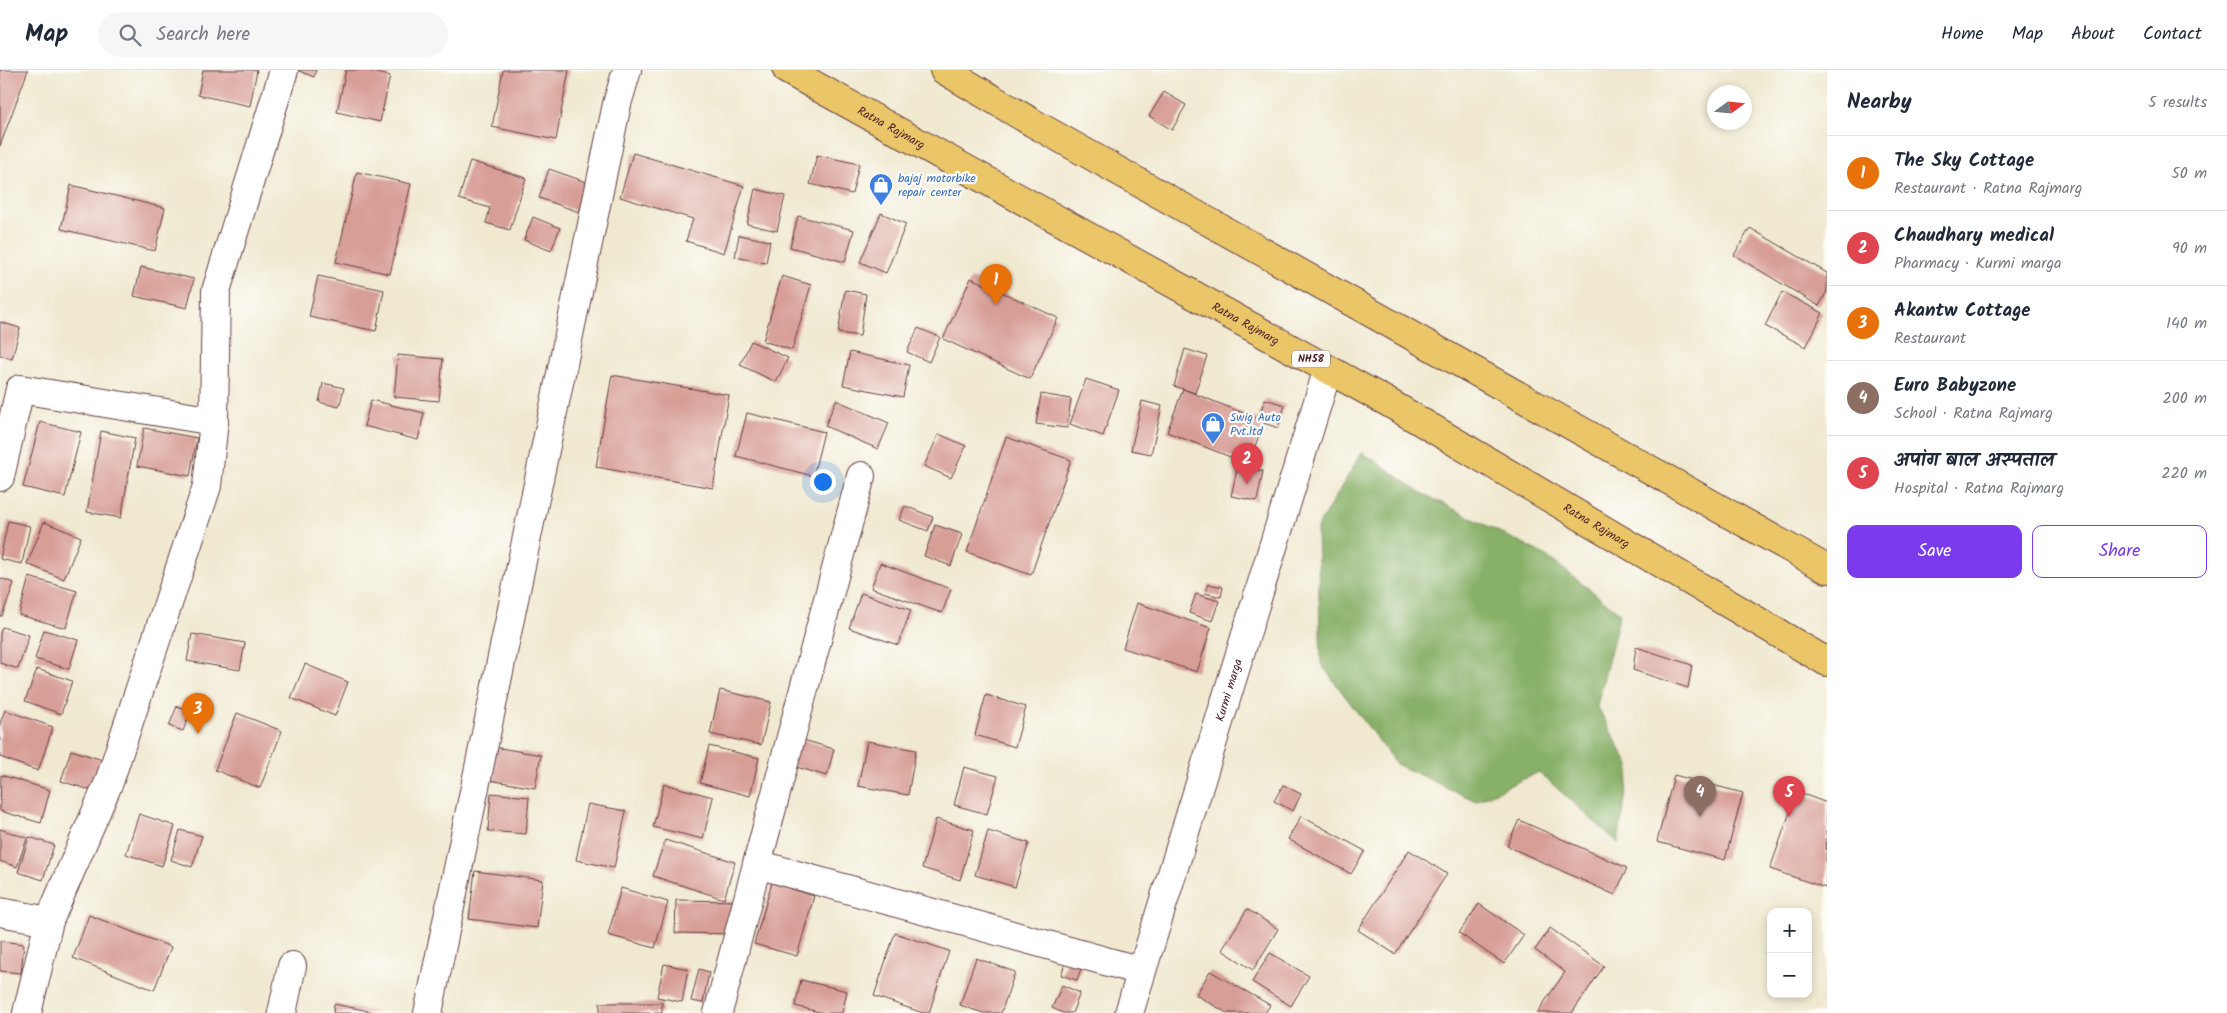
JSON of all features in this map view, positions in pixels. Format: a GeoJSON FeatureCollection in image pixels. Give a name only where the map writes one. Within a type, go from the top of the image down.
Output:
{"type":"FeatureCollection","features":[{"type":"Feature","properties":{"kind":"highway","name":"Ratna Rajmarg"},"geometry":{"type":"LineString","coordinates":[[787,70],[1328,369],[1827,662]]}},
{"type":"Feature","properties":{"kind":"highway"},"geometry":{"type":"LineString","coordinates":[[944,70],[1033,123],[1827,569]]}},
{"type":"Feature","properties":{"kind":"street"},"geometry":{"type":"LineString","coordinates":[[27,1013],[49,921],[110,782],[207,486],[214,421],[216,291],[284,70]]}},
{"type":"Feature","properties":{"kind":"street"},"geometry":{"type":"LineString","coordinates":[[428,1013],[611,134],[626,70]]}},
{"type":"Feature","properties":{"kind":"street","name":"Kurmi marga"},"geometry":{"type":"LineString","coordinates":[[1129,1013],[1328,369]]}},
{"type":"Feature","properties":{"kind":"street"},"geometry":{"type":"LineString","coordinates":[[0,477],[20,389],[214,421]]}},
{"type":"Feature","properties":{"kind":"street"},"geometry":{"type":"LineString","coordinates":[[718,1013],[756,864],[861,476]]}},
{"type":"Feature","properties":{"kind":"street"},"geometry":{"type":"LineString","coordinates":[[756,864],[1141,971]]}},
{"type":"Feature","properties":{"kind":"street"},"geometry":{"type":"LineString","coordinates":[[0,912],[49,921]]}},
{"type":"Feature","properties":{"kind":"street"},"geometry":{"type":"LineString","coordinates":[[282,1013],[292,966]]}},
{"type":"Feature","properties":{"kind":"green space"},"geometry":{"type":"Polygon","coordinates":[[[1362,452],[1422,493],[1545,555],[1620,613],[1597,706],[1630,767],[1618,843],[1539,772],[1476,801],[1396,764],[1321,664],[1317,528],[1362,452]]]}},
{"type":"Feature","properties":{"kind":"building"},"geometry":{"type":"Polygon","coordinates":[[[0,70],[28,70],[0,146],[0,70]]]}},
{"type":"Feature","properties":{"kind":"building"},"geometry":{"type":"Polygon","coordinates":[[[203,70],[257,70],[250,106],[198,95],[203,70]]]}},
{"type":"Feature","properties":{"kind":"building"},"geometry":{"type":"Polygon","coordinates":[[[297,70],[316,70],[314,77],[297,70]]]}},
{"type":"Feature","properties":{"kind":"building"},"geometry":{"type":"Polygon","coordinates":[[[346,70],[365,70],[390,76],[380,122],[337,112],[346,70]]]}},
{"type":"Feature","properties":{"kind":"building"},"geometry":{"type":"Polygon","coordinates":[[[503,70],[569,70],[556,140],[492,127],[503,70]]]}},
{"type":"Feature","properties":{"kind":"building"},"geometry":{"type":"Polygon","coordinates":[[[1164,92],[1186,105],[1172,130],[1149,116],[1164,92]]]}},
{"type":"Feature","properties":{"kind":"building"},"geometry":{"type":"Polygon","coordinates":[[[633,153],[744,186],[724,253],[686,241],[693,219],[620,197],[633,153]]]}},
{"type":"Feature","properties":{"kind":"building"},"geometry":{"type":"Polygon","coordinates":[[[817,155],[859,164],[852,194],[810,184],[817,155]]]}},
{"type":"Feature","properties":{"kind":"building"},"geometry":{"type":"Polygon","coordinates":[[[470,161],[526,178],[510,230],[486,223],[490,208],[459,199],[470,161]]]}},
{"type":"Feature","properties":{"kind":"building"},"geometry":{"type":"Polygon","coordinates":[[[549,169],[589,183],[579,212],[539,198],[549,169]]]}},
{"type":"Feature","properties":{"kind":"building"},"geometry":{"type":"Polygon","coordinates":[[[357,172],[411,184],[390,274],[336,262],[357,172]]]}},
{"type":"Feature","properties":{"kind":"building"},"geometry":{"type":"Polygon","coordinates":[[[71,185],[165,208],[155,251],[61,229],[71,185]]]}},
{"type":"Feature","properties":{"kind":"building"},"geometry":{"type":"Polygon","coordinates":[[[755,189],[785,196],[777,231],[747,224],[755,189]]]}},
{"type":"Feature","properties":{"kind":"building"},"geometry":{"type":"Polygon","coordinates":[[[881,213],[906,224],[886,273],[860,262],[881,213]]]}},
{"type":"Feature","properties":{"kind":"building"},"geometry":{"type":"Polygon","coordinates":[[[798,216],[854,230],[845,262],[790,247],[798,216]]]}},
{"type":"Feature","properties":{"kind":"building"},"geometry":{"type":"Polygon","coordinates":[[[533,217],[560,228],[551,251],[524,240],[533,217]]]}},
{"type":"Feature","properties":{"kind":"building"},"geometry":{"type":"Polygon","coordinates":[[[1750,228],[1827,273],[1827,291],[1819,306],[1734,255],[1750,228]]]}},
{"type":"Feature","properties":{"kind":"building"},"geometry":{"type":"Polygon","coordinates":[[[739,235],[770,241],[766,263],[735,257],[739,235]]]}},
{"type":"Feature","properties":{"kind":"building"},"geometry":{"type":"Polygon","coordinates":[[[141,267],[194,279],[187,308],[134,296],[141,267]]]}},
{"type":"Feature","properties":{"kind":"building"},"geometry":{"type":"Polygon","coordinates":[[[318,276],[384,290],[376,331],[309,317],[318,276]]]}},
{"type":"Feature","properties":{"kind":"building"},"geometry":{"type":"Polygon","coordinates":[[[782,276],[811,285],[792,350],[763,341],[782,276]]]}},
{"type":"Feature","properties":{"kind":"building"},"geometry":{"type":"Polygon","coordinates":[[[971,278],[1058,318],[1030,379],[943,339],[971,278]]]}},
{"type":"Feature","properties":{"kind":"building"},"geometry":{"type":"Polygon","coordinates":[[[845,290],[866,294],[860,336],[838,333],[845,290]]]}},
{"type":"Feature","properties":{"kind":"building"},"geometry":{"type":"Polygon","coordinates":[[[1782,292],[1823,313],[1806,347],[1765,326],[1782,292]]]}},
{"type":"Feature","properties":{"kind":"building"},"geometry":{"type":"Polygon","coordinates":[[[0,322],[20,328],[12,359],[0,355],[0,322]]]}},
{"type":"Feature","properties":{"kind":"building"},"geometry":{"type":"Polygon","coordinates":[[[918,328],[940,337],[929,362],[907,352],[918,328]]]}},
{"type":"Feature","properties":{"kind":"building"},"geometry":{"type":"Polygon","coordinates":[[[751,341],[788,358],[776,382],[740,365],[751,341]]]}},
{"type":"Feature","properties":{"kind":"building"},"geometry":{"type":"Polygon","coordinates":[[[1185,349],[1207,356],[1195,393],[1174,386],[1185,349]]]}},
{"type":"Feature","properties":{"kind":"building"},"geometry":{"type":"Polygon","coordinates":[[[850,352],[909,365],[903,397],[843,385],[850,352]]]}},
{"type":"Feature","properties":{"kind":"building"},"geometry":{"type":"Polygon","coordinates":[[[398,355],[443,359],[439,401],[394,397],[398,355]]]}},
{"type":"Feature","properties":{"kind":"building"},"geometry":{"type":"Polygon","coordinates":[[[612,375],[729,395],[713,488],[596,467],[612,375]]]}},
{"type":"Feature","properties":{"kind":"building"},"geometry":{"type":"Polygon","coordinates":[[[1086,379],[1119,390],[1103,436],[1070,424],[1086,379]]]}},
{"type":"Feature","properties":{"kind":"building"},"geometry":{"type":"Polygon","coordinates":[[[323,383],[344,388],[339,407],[319,402],[323,383]]]}},
{"type":"Feature","properties":{"kind":"building"},"geometry":{"type":"Polygon","coordinates":[[[1183,389],[1258,419],[1265,399],[1285,405],[1278,428],[1264,423],[1248,464],[1167,432],[1183,389]]]}},
{"type":"Feature","properties":{"kind":"building"},"geometry":{"type":"Polygon","coordinates":[[[1041,394],[1071,399],[1067,428],[1036,424],[1041,394]]]}},
{"type":"Feature","properties":{"kind":"building"},"geometry":{"type":"Polygon","coordinates":[[[371,400],[424,413],[418,440],[364,426],[371,400]]]}},
{"type":"Feature","properties":{"kind":"building"},"geometry":{"type":"Polygon","coordinates":[[[836,400],[889,423],[878,449],[825,426],[836,400]]]}},
{"type":"Feature","properties":{"kind":"building"},"geometry":{"type":"Polygon","coordinates":[[[1142,401],[1162,406],[1151,454],[1131,450],[1142,401]]]}},
{"type":"Feature","properties":{"kind":"building"},"geometry":{"type":"Polygon","coordinates":[[[747,413],[824,432],[813,476],[736,456],[747,413]]]}},
{"type":"Feature","properties":{"kind":"building"},"geometry":{"type":"Polygon","coordinates":[[[40,422],[81,432],[65,497],[23,487],[40,422]]]}},
{"type":"Feature","properties":{"kind":"building"},"geometry":{"type":"Polygon","coordinates":[[[144,428],[197,438],[190,476],[137,466],[144,428]]]}},
{"type":"Feature","properties":{"kind":"building"},"geometry":{"type":"Polygon","coordinates":[[[101,431],[135,438],[121,518],[87,512],[101,431]]]}},
{"type":"Feature","properties":{"kind":"building"},"geometry":{"type":"Polygon","coordinates":[[[939,434],[966,446],[951,478],[924,466],[939,434]]]}},
{"type":"Feature","properties":{"kind":"building"},"geometry":{"type":"Polygon","coordinates":[[[1006,437],[1071,460],[1031,575],[967,552],[1006,437]]]}},
{"type":"Feature","properties":{"kind":"building"},"geometry":{"type":"Polygon","coordinates":[[[1238,466],[1263,471],[1257,501],[1231,496],[1238,466]]]}},
{"type":"Feature","properties":{"kind":"building"},"geometry":{"type":"Polygon","coordinates":[[[905,506],[933,517],[928,531],[899,520],[905,506]]]}},
{"type":"Feature","properties":{"kind":"building"},"geometry":{"type":"Polygon","coordinates":[[[8,521],[30,526],[22,564],[0,559],[8,521]]]}},
{"type":"Feature","properties":{"kind":"building"},"geometry":{"type":"Polygon","coordinates":[[[44,522],[81,537],[64,579],[27,564],[44,522]]]}},
{"type":"Feature","properties":{"kind":"building"},"geometry":{"type":"Polygon","coordinates":[[[935,525],[962,534],[951,566],[924,556],[935,525]]]}},
{"type":"Feature","properties":{"kind":"building"},"geometry":{"type":"Polygon","coordinates":[[[880,563],[951,589],[942,613],[871,588],[880,563]]]}},
{"type":"Feature","properties":{"kind":"building"},"geometry":{"type":"Polygon","coordinates":[[[29,577],[77,591],[66,628],[19,615],[29,577]]]}},
{"type":"Feature","properties":{"kind":"building"},"geometry":{"type":"Polygon","coordinates":[[[0,578],[14,583],[2,616],[0,616],[0,578]]]}},
{"type":"Feature","properties":{"kind":"building"},"geometry":{"type":"Polygon","coordinates":[[[1208,584],[1223,587],[1221,597],[1205,593],[1208,584]]]}},
{"type":"Feature","properties":{"kind":"building"},"geometry":{"type":"Polygon","coordinates":[[[861,593],[911,610],[898,645],[849,628],[861,593]]]}},
{"type":"Feature","properties":{"kind":"building"},"geometry":{"type":"Polygon","coordinates":[[[1196,594],[1219,601],[1212,621],[1189,613],[1196,594]]]}},
{"type":"Feature","properties":{"kind":"building"},"geometry":{"type":"Polygon","coordinates":[[[1137,603],[1211,628],[1197,672],[1123,648],[1137,603]]]}},
{"type":"Feature","properties":{"kind":"building"},"geometry":{"type":"Polygon","coordinates":[[[2,627],[29,635],[18,669],[0,663],[0,634],[2,627]]]}},
{"type":"Feature","properties":{"kind":"building"},"geometry":{"type":"Polygon","coordinates":[[[44,630],[78,640],[69,669],[35,659],[44,630]]]}},
{"type":"Feature","properties":{"kind":"building"},"geometry":{"type":"Polygon","coordinates":[[[192,634],[245,643],[240,670],[187,661],[192,634]]]}},
{"type":"Feature","properties":{"kind":"building"},"geometry":{"type":"Polygon","coordinates":[[[1636,647],[1692,665],[1688,688],[1633,670],[1636,647]]]}},
{"type":"Feature","properties":{"kind":"building"},"geometry":{"type":"Polygon","coordinates":[[[305,664],[348,682],[335,716],[291,698],[305,664]]]}},
{"type":"Feature","properties":{"kind":"building"},"geometry":{"type":"Polygon","coordinates":[[[37,669],[72,681],[61,714],[25,701],[37,669]]]}},
{"type":"Feature","properties":{"kind":"building"},"geometry":{"type":"Polygon","coordinates":[[[720,690],[771,702],[761,745],[710,734],[720,690]]]}},
{"type":"Feature","properties":{"kind":"building"},"geometry":{"type":"Polygon","coordinates":[[[986,695],[1026,707],[1015,747],[975,735],[986,695]]]}},
{"type":"Feature","properties":{"kind":"building"},"geometry":{"type":"Polygon","coordinates":[[[177,706],[191,711],[183,731],[169,726],[177,706]]]}},
{"type":"Feature","properties":{"kind":"building"},"geometry":{"type":"Polygon","coordinates":[[[5,710],[53,727],[38,771],[0,757],[0,723],[5,710]]]}},
{"type":"Feature","properties":{"kind":"building"},"geometry":{"type":"Polygon","coordinates":[[[237,713],[282,731],[260,788],[215,770],[237,713]]]}},
{"type":"Feature","properties":{"kind":"building"},"geometry":{"type":"Polygon","coordinates":[[[800,739],[834,749],[827,776],[793,766],[800,739]]]}},
{"type":"Feature","properties":{"kind":"building"},"geometry":{"type":"Polygon","coordinates":[[[867,741],[916,750],[908,795],[858,786],[867,741]]]}},
{"type":"Feature","properties":{"kind":"building"},"geometry":{"type":"Polygon","coordinates":[[[709,746],[759,758],[750,796],[700,783],[709,746]]]}},
{"type":"Feature","properties":{"kind":"building"},"geometry":{"type":"Polygon","coordinates":[[[494,747],[541,755],[535,788],[489,780],[494,747]]]}},
{"type":"Feature","properties":{"kind":"building"},"geometry":{"type":"Polygon","coordinates":[[[71,750],[103,760],[93,791],[61,781],[71,750]]]}},
{"type":"Feature","properties":{"kind":"building"},"geometry":{"type":"Polygon","coordinates":[[[964,767],[998,776],[987,814],[954,805],[964,767]]]}},
{"type":"Feature","properties":{"kind":"building"},"geometry":{"type":"Polygon","coordinates":[[[1,775],[50,790],[41,823],[0,811],[1,775]]]}},
{"type":"Feature","properties":{"kind":"building"},"geometry":{"type":"Polygon","coordinates":[[[1674,775],[1743,793],[1725,860],[1657,842],[1674,775]]]}},
{"type":"Feature","properties":{"kind":"building"},"geometry":{"type":"Polygon","coordinates":[[[664,784],[713,797],[703,839],[653,827],[664,784]]]}},
{"type":"Feature","properties":{"kind":"building"},"geometry":{"type":"Polygon","coordinates":[[[1283,785],[1301,794],[1293,811],[1274,801],[1283,785]]]}},
{"type":"Feature","properties":{"kind":"building"},"geometry":{"type":"Polygon","coordinates":[[[1797,792],[1827,803],[1826,888],[1770,869],[1797,792]]]}},
{"type":"Feature","properties":{"kind":"building"},"geometry":{"type":"Polygon","coordinates":[[[491,793],[529,797],[526,834],[488,831],[491,793]]]}},
{"type":"Feature","properties":{"kind":"building"},"geometry":{"type":"Polygon","coordinates":[[[588,804],[626,811],[614,868],[576,860],[588,804]]]}},
{"type":"Feature","properties":{"kind":"building"},"geometry":{"type":"Polygon","coordinates":[[[139,814],[175,826],[162,866],[126,854],[139,814]]]}},
{"type":"Feature","properties":{"kind":"building"},"geometry":{"type":"Polygon","coordinates":[[[1301,816],[1365,851],[1351,874],[1288,839],[1301,816]]]}},
{"type":"Feature","properties":{"kind":"building"},"geometry":{"type":"Polygon","coordinates":[[[936,819],[974,830],[960,880],[922,868],[936,819]]]}},
{"type":"Feature","properties":{"kind":"building"},"geometry":{"type":"Polygon","coordinates":[[[1519,820],[1627,868],[1615,895],[1507,846],[1519,820]]]}},
{"type":"Feature","properties":{"kind":"building"},"geometry":{"type":"Polygon","coordinates":[[[0,829],[27,838],[17,867],[0,861],[0,829]]]}},
{"type":"Feature","properties":{"kind":"building"},"geometry":{"type":"Polygon","coordinates":[[[180,830],[202,836],[192,867],[171,860],[180,830]]]}},
{"type":"Feature","properties":{"kind":"building"},"geometry":{"type":"Polygon","coordinates":[[[988,831],[1029,843],[1015,887],[975,875],[988,831]]]}},
{"type":"Feature","properties":{"kind":"building"},"geometry":{"type":"Polygon","coordinates":[[[29,837],[54,845],[43,880],[18,872],[29,837]]]}},
{"type":"Feature","properties":{"kind":"building"},"geometry":{"type":"Polygon","coordinates":[[[665,840],[735,862],[724,899],[653,876],[665,840]]]}},
{"type":"Feature","properties":{"kind":"building"},"geometry":{"type":"Polygon","coordinates":[[[1409,850],[1447,874],[1395,954],[1358,930],[1409,850]]]}},
{"type":"Feature","properties":{"kind":"building"},"geometry":{"type":"Polygon","coordinates":[[[475,871],[543,880],[537,928],[469,919],[475,871]]]}},
{"type":"Feature","properties":{"kind":"building"},"geometry":{"type":"Polygon","coordinates":[[[772,883],[814,896],[797,956],[754,944],[772,883]]]}},
{"type":"Feature","properties":{"kind":"building"},"geometry":{"type":"Polygon","coordinates":[[[621,888],[668,902],[655,948],[608,935],[621,888]]]}},
{"type":"Feature","properties":{"kind":"building"},"geometry":{"type":"Polygon","coordinates":[[[676,900],[735,901],[734,934],[675,933],[676,900]]]}},
{"type":"Feature","properties":{"kind":"building"},"geometry":{"type":"Polygon","coordinates":[[[1479,904],[1524,935],[1504,964],[1459,933],[1479,904]]]}},
{"type":"Feature","properties":{"kind":"building"},"geometry":{"type":"Polygon","coordinates":[[[1247,909],[1278,929],[1253,970],[1222,950],[1247,909]]]}},
{"type":"Feature","properties":{"kind":"building"},"geometry":{"type":"Polygon","coordinates":[[[89,915],[171,947],[154,990],[73,958],[89,915]]]}},
{"type":"Feature","properties":{"kind":"building"},"geometry":{"type":"Polygon","coordinates":[[[1550,928],[1604,966],[1572,1013],[1537,1013],[1565,972],[1535,950],[1550,928]]]}},
{"type":"Feature","properties":{"kind":"building"},"geometry":{"type":"Polygon","coordinates":[[[895,933],[949,951],[929,1013],[923,1013],[874,996],[895,933]]]}},
{"type":"Feature","properties":{"kind":"building"},"geometry":{"type":"Polygon","coordinates":[[[0,941],[24,944],[21,973],[0,971],[0,941]]]}},
{"type":"Feature","properties":{"kind":"building"},"geometry":{"type":"Polygon","coordinates":[[[1270,953],[1309,976],[1291,1006],[1252,982],[1270,953]]]}},
{"type":"Feature","properties":{"kind":"building"},"geometry":{"type":"Polygon","coordinates":[[[1068,955],[1084,960],[1077,980],[1061,975],[1068,955]]]}},
{"type":"Feature","properties":{"kind":"building"},"geometry":{"type":"Polygon","coordinates":[[[976,958],[1015,972],[1001,1013],[983,1013],[960,1005],[976,958]]]}},
{"type":"Feature","properties":{"kind":"building"},"geometry":{"type":"Polygon","coordinates":[[[664,964],[688,969],[682,1002],[657,997],[664,964]]]}},
{"type":"Feature","properties":{"kind":"building"},"geometry":{"type":"Polygon","coordinates":[[[699,969],[709,972],[703,1003],[691,1001],[699,969]]]}},
{"type":"Feature","properties":{"kind":"building"},"geometry":{"type":"Polygon","coordinates":[[[1210,971],[1270,1005],[1265,1013],[1227,1013],[1196,995],[1210,971]]]}},
{"type":"Feature","properties":{"kind":"building"},"geometry":{"type":"Polygon","coordinates":[[[801,980],[847,991],[842,1013],[823,1013],[795,1006],[801,980]]]}},
{"type":"Feature","properties":{"kind":"building"},"geometry":{"type":"Polygon","coordinates":[[[1062,985],[1080,993],[1072,1013],[1063,1013],[1052,1008],[1062,985]]]}},
{"type":"Feature","properties":{"kind":"building"},"geometry":{"type":"Polygon","coordinates":[[[600,1003],[662,1003],[662,1013],[600,1013],[600,1003]]]}},
{"type":"Feature","properties":{"kind":"building"},"geometry":{"type":"Polygon","coordinates":[[[334,1004],[374,1012],[374,1013],[333,1013],[334,1004]]]}},
{"type":"Feature","properties":{"kind":"place","name":"bajaj motorbike repair center"},"geometry":{"type":"Point","coordinates":[881,206]}},
{"type":"Feature","properties":{"kind":"place","name":"The Sky Cottage"},"geometry":{"type":"Point","coordinates":[996,305]}},
{"type":"Feature","properties":{"kind":"place","name":"Swig Auto Pvt.ltd"},"geometry":{"type":"Point","coordinates":[1213,445]}},
{"type":"Feature","properties":{"kind":"place","name":"Chaudhary medical"},"geometry":{"type":"Point","coordinates":[1247,484]}},
{"type":"Feature","properties":{"kind":"place","name":"Akantw Cottage"},"geometry":{"type":"Point","coordinates":[198,734]}},
{"type":"Feature","properties":{"kind":"place","name":"Euro Babyzone"},"geometry":{"type":"Point","coordinates":[1700,817]}},
{"type":"Feature","properties":{"kind":"place","name":"अपांग बाल अस्पताल"},"geometry":{"type":"Point","coordinates":[1789,817]}}]}
